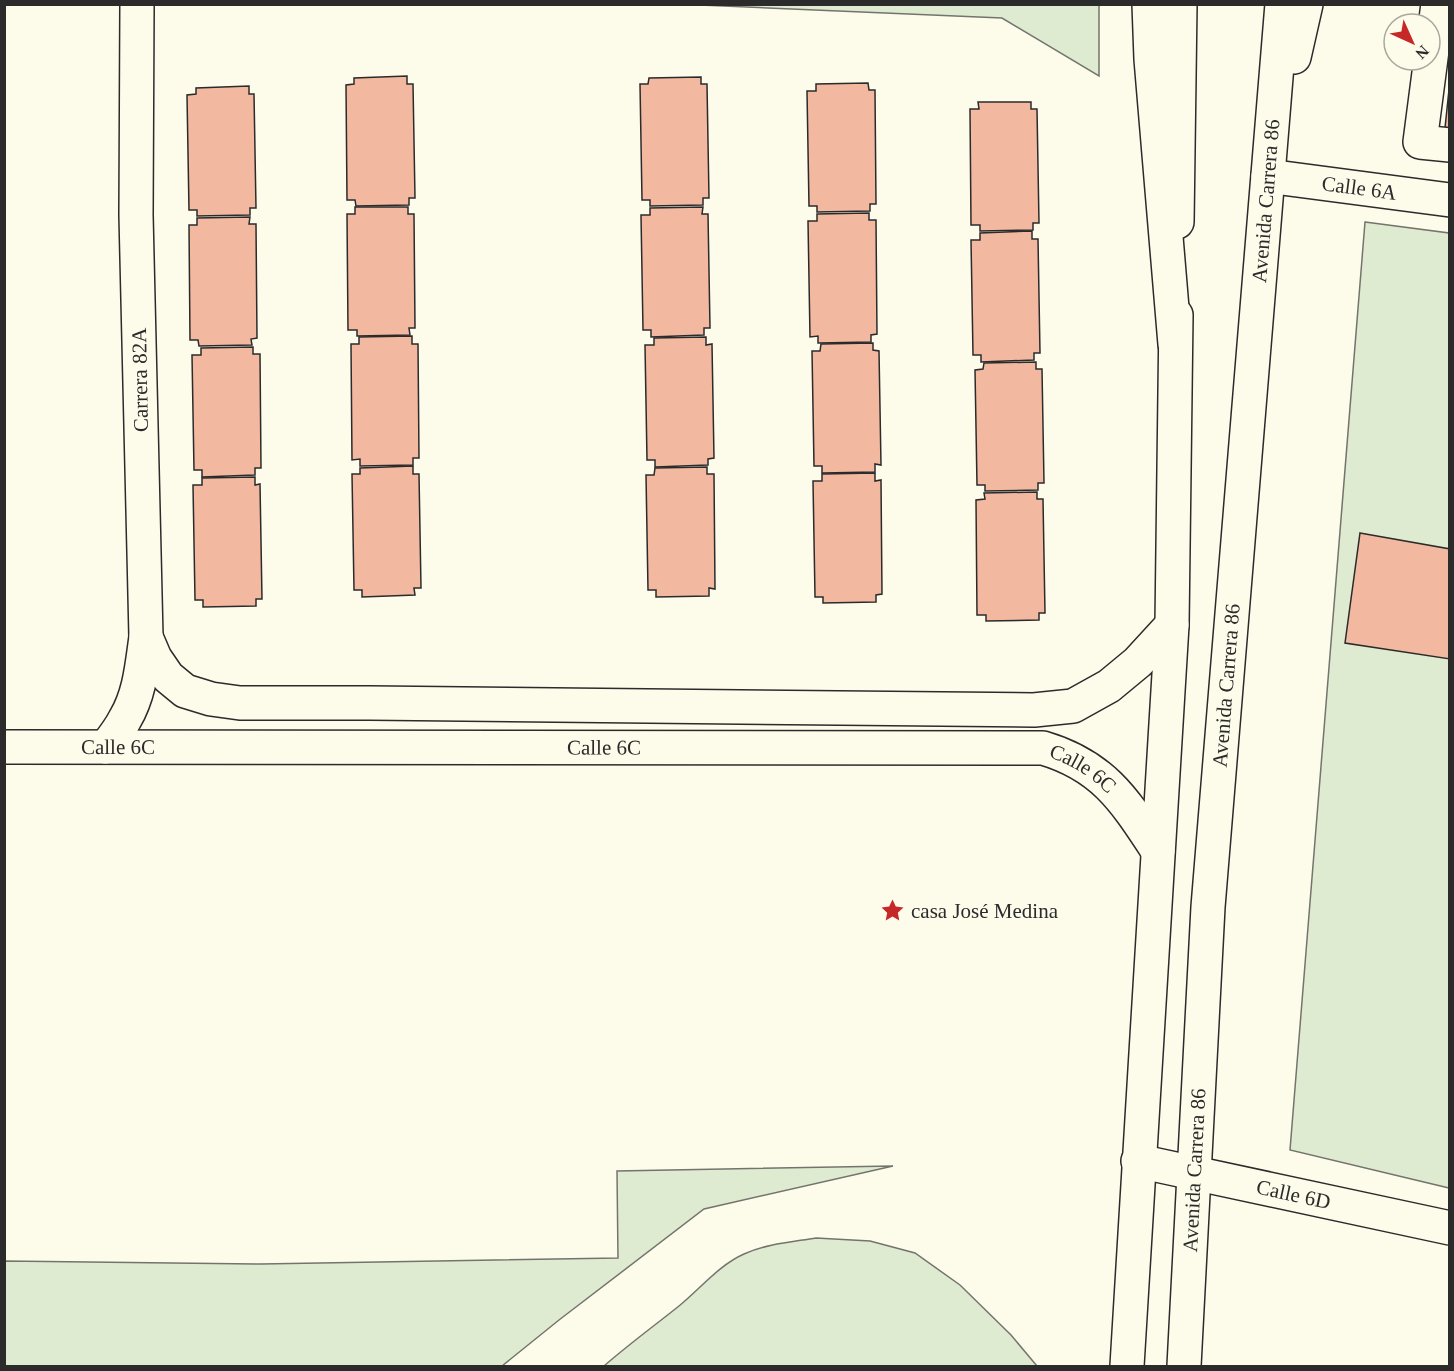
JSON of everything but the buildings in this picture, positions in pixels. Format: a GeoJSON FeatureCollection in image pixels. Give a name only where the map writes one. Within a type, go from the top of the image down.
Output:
{"type":"FeatureCollection","features":[{"type":"Feature","properties":{"kind":"main road","name":"Carrera 82A"},"geometry":{"type":"LineString","coordinates":[[106,747],[126,719],[135,697],[141,678],[146,637],[136,215],[137,4]]}},
{"type":"Feature","properties":{"kind":"main road"},"geometry":{"type":"LineString","coordinates":[[1149,4],[1151,59],[1175,344]]}},
{"type":"Feature","properties":{"kind":"main road"},"geometry":{"type":"LineString","coordinates":[[1127,1366],[1172,625],[1180,4]]}},
{"type":"Feature","properties":{"kind":"main road","name":"Avenida Carrera 86"},"geometry":{"type":"LineString","coordinates":[[1184,1366],[1208,907],[1282,4]]}},
{"type":"Feature","properties":{"kind":"main road"},"geometry":{"type":"LineString","coordinates":[[1268,176],[1306,4]]}},
{"type":"Feature","properties":{"kind":"main road"},"geometry":{"type":"LineString","coordinates":[[1438,4],[1420,142],[1449,145]]}},
{"type":"Feature","properties":{"kind":"main road","name":"Calle 6A"},"geometry":{"type":"LineString","coordinates":[[1268,176],[1449,200]]}},
{"type":"Feature","properties":{"kind":"main road","name":"Calle 6C"},"geometry":{"type":"LineString","coordinates":[[146,637],[155,658],[168,677],[185,691],[211,699],[240,703],[1034,710],[1073,705],[1109,686],[1138,662],[1172,625]]}},
{"type":"Feature","properties":{"kind":"main road","name":"Calle 6C"},"geometry":{"type":"LineString","coordinates":[[4,747],[1043,748],[1068,755],[1107,782],[1129,807],[1158,851]]}},
{"type":"Feature","properties":{"kind":"main road","name":"Calle 6D"},"geometry":{"type":"LineString","coordinates":[[1138,1161],[1449,1228]]}},
{"type":"Feature","properties":{"kind":"green space"},"geometry":{"type":"Polygon","coordinates":[[[700,5],[1099,5],[1099,76],[1002,18],[700,5]]]}},
{"type":"Feature","properties":{"kind":"green space"},"geometry":{"type":"Polygon","coordinates":[[[1365,222],[1449,233],[1449,1188],[1290,1150],[1365,222]]]}},
{"type":"Feature","properties":{"kind":"green space"},"geometry":{"type":"Polygon","coordinates":[[[893,1166],[704,1209],[502,1366],[5,1366],[5,1261],[261,1264],[618,1258],[617,1171],[893,1166]]]}},
{"type":"Feature","properties":{"kind":"green space"},"geometry":{"type":"Polygon","coordinates":[[[816,1238],[870,1241],[915,1253],[960,1285],[1011,1335],[1037,1366],[604,1366],[735,1259],[761,1248],[816,1238]]]}},
{"type":"Feature","properties":{"kind":"place","name":"casa José Medina"},"geometry":{"type":"Point","coordinates":[893,911]}}]}
